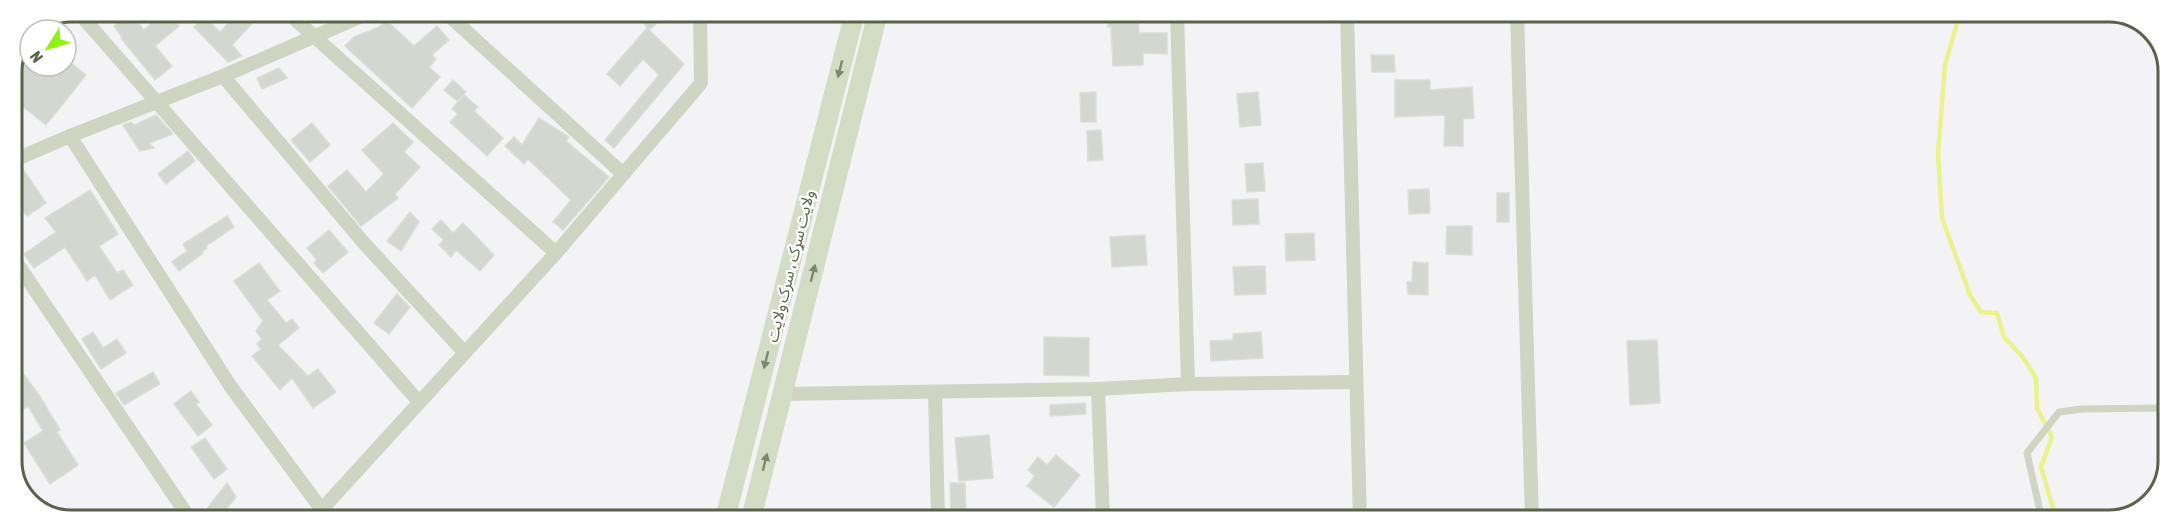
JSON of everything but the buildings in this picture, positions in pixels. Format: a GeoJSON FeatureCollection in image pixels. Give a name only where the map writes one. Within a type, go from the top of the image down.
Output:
{"type":"FeatureCollection","features":[{"type":"Feature","properties":{"kind":"main road","name":"ولایت سړک ، سرک ولایت"},"geometry":{"type":"LineString","coordinates":[[727,510],[852,22]]}},
{"type":"Feature","properties":{"kind":"main road","name":"ولایت سړک ، سرک ولایت"},"geometry":{"type":"LineString","coordinates":[[753,510],[876,22]]}},
{"type":"Feature","properties":{"kind":"street"},"geometry":{"type":"LineString","coordinates":[[87,22],[419,402]]}},
{"type":"Feature","properties":{"kind":"street"},"geometry":{"type":"LineString","coordinates":[[298,22],[556,253]]}},
{"type":"Feature","properties":{"kind":"street"},"geometry":{"type":"LineString","coordinates":[[22,157],[158,103],[348,22]]}},
{"type":"Feature","properties":{"kind":"street"},"geometry":{"type":"LineString","coordinates":[[456,22],[622,173]]}},
{"type":"Feature","properties":{"kind":"street"},"geometry":{"type":"LineString","coordinates":[[322,510],[464,351],[556,253],[700,83],[700,22]]}},
{"type":"Feature","properties":{"kind":"street"},"geometry":{"type":"LineString","coordinates":[[1177,22],[1188,384]]}},
{"type":"Feature","properties":{"kind":"street"},"geometry":{"type":"LineString","coordinates":[[1347,22],[1360,510]]}},
{"type":"Feature","properties":{"kind":"street"},"geometry":{"type":"LineString","coordinates":[[1517,22],[1532,510]]}},
{"type":"Feature","properties":{"kind":"street"},"geometry":{"type":"LineString","coordinates":[[223,76],[363,242],[464,351]]}},
{"type":"Feature","properties":{"kind":"street"},"geometry":{"type":"LineString","coordinates":[[70,136],[231,387],[314,510]]}},
{"type":"Feature","properties":{"kind":"street"},"geometry":{"type":"LineString","coordinates":[[23,272],[184,510]]}},
{"type":"Feature","properties":{"kind":"street"},"geometry":{"type":"LineString","coordinates":[[782,394],[1356,382]]}},
{"type":"Feature","properties":{"kind":"street"},"geometry":{"type":"LineString","coordinates":[[1098,389],[1103,510]]}},
{"type":"Feature","properties":{"kind":"street"},"geometry":{"type":"LineString","coordinates":[[935,392],[938,510]]}},
{"type":"Feature","properties":{"kind":"lane"},"geometry":{"type":"LineString","coordinates":[[2040,510],[2027,453],[2059,412],[2082,409],[2158,408]]}},
{"type":"Feature","properties":{"kind":"waterway"},"geometry":{"type":"LineString","coordinates":[[1957,22],[1945,65],[1938,153],[1942,218],[1970,295],[1981,312],[1997,313],[2004,337],[2022,356],[2036,378],[2037,408],[2052,437],[2041,467],[2055,510]]}}]}
